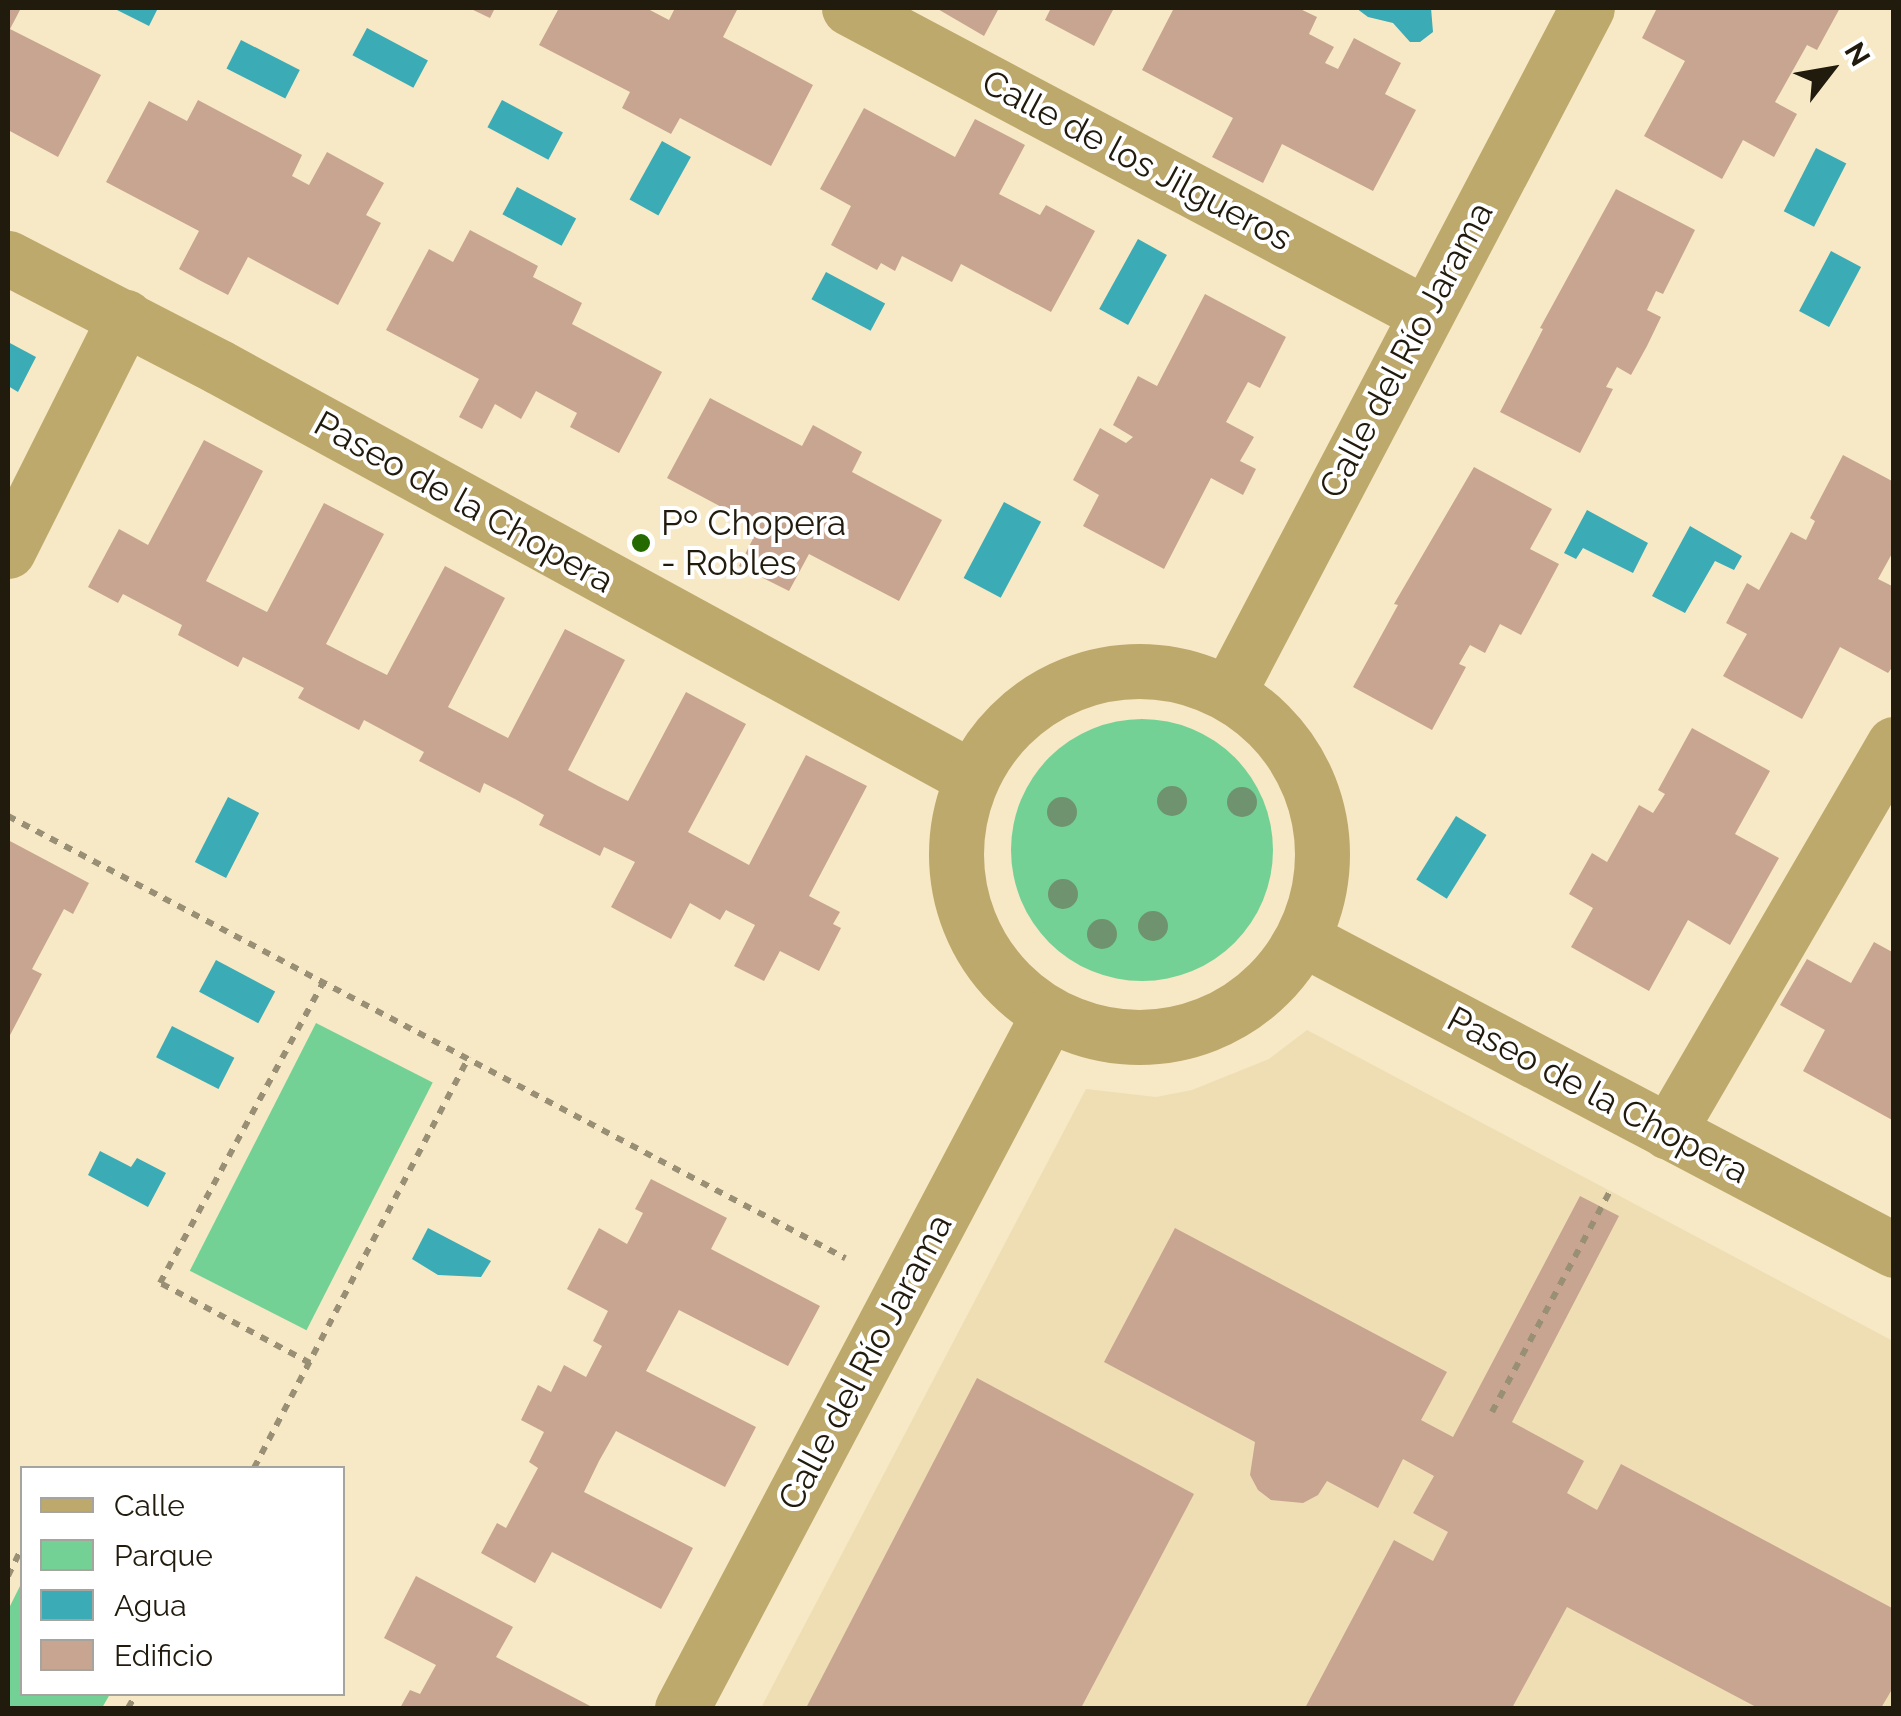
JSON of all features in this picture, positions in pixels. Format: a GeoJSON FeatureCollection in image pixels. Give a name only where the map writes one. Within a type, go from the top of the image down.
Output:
{"type":"FeatureCollection","features":[{"type":"Feature","properties":{"kind":"street","name":"Calle de los Jilgueros"},"geometry":{"type":"LineString","coordinates":[[849,8],[1424,313]]}},
{"type":"Feature","properties":{"kind":"street","name":"Calle del Río Jarama"},"geometry":{"type":"LineString","coordinates":[[1228,693],[1587,8]]}},
{"type":"Feature","properties":{"kind":"street","name":"Paseo de la Chopera"},"geometry":{"type":"LineString","coordinates":[[8,258],[126,317],[971,778]]}},
{"type":"Feature","properties":{"kind":"street"},"geometry":{"type":"LineString","coordinates":[[8,551],[126,317]]}},
{"type":"Feature","properties":{"kind":"street"},"geometry":{"type":"LineString","coordinates":[[1110,672],[1171,672],[1228,693],[1272,728],[1305,774],[1316,810],[1321,828],[1320,885],[1303,939],[1268,986],[1219,1020],[1162,1038],[1103,1035],[1048,1014],[996,970],[963,910],[955,843],[971,778],[1005,727],[1053,690],[1110,672]]}},
{"type":"Feature","properties":{"kind":"street"},"geometry":{"type":"LineString","coordinates":[[1668,1132],[1894,744]]}},
{"type":"Feature","properties":{"kind":"street","name":"Paseo de la Chopera"},"geometry":{"type":"LineString","coordinates":[[1303,939],[1894,1250]]}},
{"type":"Feature","properties":{"kind":"street","name":"Calle del Río Jarama"},"geometry":{"type":"LineString","coordinates":[[682,1708],[1048,1014]]}},
{"type":"Feature","properties":{"kind":"path"},"geometry":{"type":"LineString","coordinates":[[8,816],[845,1258]]}},
{"type":"Feature","properties":{"kind":"path"},"geometry":{"type":"LineString","coordinates":[[310,1362],[160,1283],[324,981]]}},
{"type":"Feature","properties":{"kind":"path"},"geometry":{"type":"LineString","coordinates":[[255,1466],[470,1057]]}},
{"type":"Feature","properties":{"kind":"path"},"geometry":{"type":"LineString","coordinates":[[1492,1412],[1610,1191]]}},
{"type":"Feature","properties":{"kind":"path"},"geometry":{"type":"LineString","coordinates":[[8,1576],[20,1552]]}},
{"type":"Feature","properties":{"kind":"shaded area"},"geometry":{"type":"Polygon","coordinates":[[[1307,1030],[1893,1341],[1893,1708],[761,1708],[1086,1089],[1156,1097],[1192,1090],[1269,1059],[1307,1030]]]}},
{"type":"Feature","properties":{"kind":"green space"},"geometry":{"type":"Polygon","coordinates":[[[1142,719],[1168,721],[1192,729],[1235,757],[1263,800],[1271,824],[1271,876],[1263,900],[1235,943],[1192,971],[1168,979],[1142,981],[1116,979],[1092,971],[1049,943],[1021,900],[1013,876],[1011,850],[1013,824],[1021,800],[1049,757],[1092,729],[1116,721],[1142,719]]]}},
{"type":"Feature","properties":{"kind":"green space"},"geometry":{"type":"Polygon","coordinates":[[[316,1023],[433,1082],[307,1330],[190,1271],[316,1023]]]}},
{"type":"Feature","properties":{"kind":"green space"},"geometry":{"type":"Polygon","coordinates":[[[20,1586],[20,1696],[109,1696],[102,1708],[8,1708],[8,1610],[20,1586]]]}},
{"type":"Feature","properties":{"kind":"water"},"geometry":{"type":"Polygon","coordinates":[[[113,8],[158,8],[149,26],[113,8]]]}},
{"type":"Feature","properties":{"kind":"water"},"geometry":{"type":"Polygon","coordinates":[[[1356,8],[1431,8],[1433,32],[1420,42],[1410,42],[1393,23],[1368,17],[1356,8]]]}},
{"type":"Feature","properties":{"kind":"water"},"geometry":{"type":"Polygon","coordinates":[[[367,28],[428,60],[413,88],[352,55],[367,28]]]}},
{"type":"Feature","properties":{"kind":"water"},"geometry":{"type":"Polygon","coordinates":[[[241,40],[300,70],[285,98],[226,69],[241,40]]]}},
{"type":"Feature","properties":{"kind":"water"},"geometry":{"type":"Polygon","coordinates":[[[502,100],[563,132],[548,160],[487,127],[502,100]]]}},
{"type":"Feature","properties":{"kind":"water"},"geometry":{"type":"Polygon","coordinates":[[[662,141],[691,157],[658,216],[630,200],[662,141]]]}},
{"type":"Feature","properties":{"kind":"water"},"geometry":{"type":"Polygon","coordinates":[[[1816,148],[1846,163],[1814,227],[1784,211],[1816,148]]]}},
{"type":"Feature","properties":{"kind":"water"},"geometry":{"type":"Polygon","coordinates":[[[517,187],[576,218],[562,246],[502,214],[517,187]]]}},
{"type":"Feature","properties":{"kind":"water"},"geometry":{"type":"Polygon","coordinates":[[[1138,239],[1167,255],[1128,325],[1099,309],[1138,239]]]}},
{"type":"Feature","properties":{"kind":"water"},"geometry":{"type":"Polygon","coordinates":[[[1831,251],[1861,267],[1829,327],[1799,311],[1831,251]]]}},
{"type":"Feature","properties":{"kind":"water"},"geometry":{"type":"Polygon","coordinates":[[[826,272],[885,303],[871,331],[811,299],[826,272]]]}},
{"type":"Feature","properties":{"kind":"water"},"geometry":{"type":"Polygon","coordinates":[[[8,342],[36,357],[18,392],[8,386],[8,342]]]}},
{"type":"Feature","properties":{"kind":"water"},"geometry":{"type":"Polygon","coordinates":[[[1004,502],[1041,522],[1001,598],[964,578],[1004,502]]]}},
{"type":"Feature","properties":{"kind":"water"},"geometry":{"type":"Polygon","coordinates":[[[1587,510],[1648,543],[1633,573],[1583,548],[1576,559],[1564,553],[1587,510]]]}},
{"type":"Feature","properties":{"kind":"water"},"geometry":{"type":"Polygon","coordinates":[[[1690,526],[1742,556],[1734,570],[1715,561],[1685,613],[1652,596],[1690,526]]]}},
{"type":"Feature","properties":{"kind":"water"},"geometry":{"type":"Polygon","coordinates":[[[228,797],[259,813],[226,878],[195,862],[228,797]]]}},
{"type":"Feature","properties":{"kind":"water"},"geometry":{"type":"Polygon","coordinates":[[[1456,816],[1487,835],[1447,899],[1416,880],[1456,816]]]}},
{"type":"Feature","properties":{"kind":"water"},"geometry":{"type":"Polygon","coordinates":[[[216,960],[275,991],[258,1023],[199,992],[216,960]]]}},
{"type":"Feature","properties":{"kind":"water"},"geometry":{"type":"Polygon","coordinates":[[[172,1026],[234,1058],[218,1089],[156,1057],[172,1026]]]}},
{"type":"Feature","properties":{"kind":"water"},"geometry":{"type":"Polygon","coordinates":[[[100,1151],[131,1167],[137,1158],[166,1173],[148,1207],[88,1175],[100,1151]]]}},
{"type":"Feature","properties":{"kind":"water"},"geometry":{"type":"Polygon","coordinates":[[[428,1228],[491,1261],[481,1277],[438,1275],[412,1259],[428,1228]]]}},
{"type":"Feature","properties":{"kind":"building"},"geometry":{"type":"Polygon","coordinates":[[[8,8],[21,8],[10,29],[101,75],[58,157],[8,130],[8,8]]]}},
{"type":"Feature","properties":{"kind":"building"},"geometry":{"type":"Polygon","coordinates":[[[469,8],[495,8],[490,18],[469,8]]]}},
{"type":"Feature","properties":{"kind":"building"},"geometry":{"type":"Polygon","coordinates":[[[559,8],[646,8],[669,20],[675,8],[738,8],[723,37],[813,85],[771,166],[680,118],[671,134],[622,108],[630,92],[539,45],[559,8]]]}},
{"type":"Feature","properties":{"kind":"building"},"geometry":{"type":"Polygon","coordinates":[[[936,8],[999,8],[984,36],[936,8]]]}},
{"type":"Feature","properties":{"kind":"building"},"geometry":{"type":"Polygon","coordinates":[[[1051,8],[1114,8],[1094,46],[1045,20],[1051,8]]]}},
{"type":"Feature","properties":{"kind":"building"},"geometry":{"type":"Polygon","coordinates":[[[1174,8],[1298,8],[1317,17],[1309,34],[1334,47],[1325,63],[1338,69],[1354,38],[1401,63],[1385,94],[1416,110],[1373,191],[1282,144],[1263,183],[1212,157],[1233,118],[1142,70],[1174,8]]]}},
{"type":"Feature","properties":{"kind":"building"},"geometry":{"type":"Polygon","coordinates":[[[1657,8],[1840,8],[1817,50],[1807,45],[1775,102],[1797,114],[1774,157],[1743,140],[1722,179],[1644,136],[1685,61],[1642,38],[1657,8]]]}},
{"type":"Feature","properties":{"kind":"building"},"geometry":{"type":"Polygon","coordinates":[[[198,100],[302,155],[292,176],[309,185],[327,152],[384,183],[366,215],[381,223],[338,305],[248,257],[228,295],[201,281],[179,269],[199,231],[106,182],[149,101],[187,121],[198,100]]]}},
{"type":"Feature","properties":{"kind":"building"},"geometry":{"type":"Polygon","coordinates":[[[864,108],[955,157],[975,119],[1025,145],[999,194],[1040,215],[1046,205],[1095,231],[1051,312],[961,264],[952,282],[902,256],[895,271],[881,263],[877,270],[831,245],[851,206],[820,189],[864,108]]]}},
{"type":"Feature","properties":{"kind":"building"},"geometry":{"type":"Polygon","coordinates":[[[1616,189],[1695,230],[1663,294],[1656,291],[1647,310],[1661,317],[1647,346],[1631,375],[1617,367],[1606,387],[1613,389],[1580,453],[1500,412],[1543,329],[1540,328],[1616,189]]]}},
{"type":"Feature","properties":{"kind":"building"},"geometry":{"type":"Polygon","coordinates":[[[470,230],[538,266],[533,277],[582,303],[572,324],[662,372],[619,453],[570,427],[577,413],[536,391],[521,419],[495,404],[482,429],[459,417],[479,379],[386,330],[429,249],[453,262],[470,230]]]}},
{"type":"Feature","properties":{"kind":"building"},"geometry":{"type":"Polygon","coordinates":[[[1205,294],[1286,337],[1260,388],[1248,382],[1226,422],[1254,437],[1240,461],[1256,469],[1243,495],[1211,478],[1164,569],[1083,526],[1099,495],[1073,480],[1100,428],[1126,443],[1133,437],[1113,425],[1138,376],[1157,386],[1205,294]]]}},
{"type":"Feature","properties":{"kind":"building"},"geometry":{"type":"Polygon","coordinates":[[[710,398],[802,446],[813,425],[862,452],[852,472],[942,520],[899,601],[809,554],[789,591],[739,566],[759,527],[667,478],[710,398]]]}},
{"type":"Feature","properties":{"kind":"building"},"geometry":{"type":"Polygon","coordinates":[[[204,440],[263,471],[206,581],[267,612],[324,503],[384,534],[326,644],[387,675],[445,566],[505,598],[448,707],[508,738],[565,629],[625,660],[568,770],[628,801],[686,692],[746,724],[688,832],[749,865],[806,755],[867,786],[809,896],[840,912],[833,924],[841,928],[819,971],[780,951],[764,981],[734,966],[755,925],[726,910],[720,920],[690,903],[671,939],[611,907],[635,862],[604,847],[600,856],[539,825],[544,815],[515,799],[484,783],[480,793],[419,761],[424,752],[364,720],[359,730],[298,698],[304,688],[243,657],[238,667],[178,635],[182,625],[123,594],[118,603],[88,587],[119,529],[148,545],[204,440]]]}},
{"type":"Feature","properties":{"kind":"building"},"geometry":{"type":"Polygon","coordinates":[[[1843,455],[1894,482],[1894,550],[1878,579],[1894,587],[1894,665],[1888,673],[1840,647],[1802,719],[1723,676],[1747,634],[1726,623],[1747,583],[1759,590],[1791,532],[1806,540],[1815,521],[1810,518],[1843,455]]]}},
{"type":"Feature","properties":{"kind":"building"},"geometry":{"type":"Polygon","coordinates":[[[1474,467],[1552,509],[1530,549],[1559,564],[1521,635],[1500,624],[1485,653],[1470,645],[1459,664],[1466,667],[1432,730],[1353,687],[1398,605],[1394,604],[1474,467]]]}},
{"type":"Feature","properties":{"kind":"building"},"geometry":{"type":"Polygon","coordinates":[[[1692,728],[1770,771],[1735,834],[1779,858],[1730,945],[1688,920],[1649,991],[1571,947],[1593,908],[1569,894],[1592,853],[1607,862],[1639,805],[1653,813],[1665,794],[1658,790],[1692,728]]]}},
{"type":"Feature","properties":{"kind":"building"},"geometry":{"type":"Polygon","coordinates":[[[8,840],[89,883],[73,914],[64,909],[32,969],[42,974],[8,1039],[8,840]]]}},
{"type":"Feature","properties":{"kind":"building"},"geometry":{"type":"Polygon","coordinates":[[[1874,942],[1894,953],[1894,1121],[1803,1071],[1825,1030],[1780,1005],[1807,959],[1851,983],[1874,942]]]}},
{"type":"Feature","properties":{"kind":"building"},"geometry":{"type":"Polygon","coordinates":[[[651,1179],[727,1218],[711,1249],[820,1306],[788,1366],[679,1310],[646,1371],[756,1427],[725,1487],[616,1431],[599,1461],[584,1492],[693,1548],[661,1609],[552,1552],[535,1583],[481,1553],[497,1523],[506,1528],[538,1468],[529,1462],[544,1432],[521,1420],[538,1385],[551,1392],[564,1365],[586,1377],[602,1346],[593,1341],[608,1311],[567,1289],[599,1228],[627,1244],[643,1213],[635,1209],[651,1179]]]}},
{"type":"Feature","properties":{"kind":"building"},"geometry":{"type":"Polygon","coordinates":[[[1580,1196],[1619,1216],[1512,1422],[1584,1461],[1567,1493],[1597,1510],[1621,1464],[1894,1609],[1894,1686],[1881,1708],[1758,1708],[1567,1607],[1512,1708],[1305,1708],[1394,1540],[1433,1561],[1448,1532],[1413,1513],[1434,1476],[1403,1459],[1378,1508],[1327,1481],[1318,1495],[1303,1503],[1271,1500],[1258,1490],[1250,1475],[1255,1442],[1104,1362],[1175,1228],[1447,1372],[1421,1420],[1453,1437],[1580,1196]]]}},
{"type":"Feature","properties":{"kind":"building"},"geometry":{"type":"Polygon","coordinates":[[[977,1378],[1194,1494],[1081,1708],[806,1708],[977,1378]]]}},
{"type":"Feature","properties":{"kind":"building"},"geometry":{"type":"Polygon","coordinates":[[[416,1576],[513,1627],[496,1657],[594,1708],[400,1708],[410,1690],[420,1694],[436,1665],[384,1638],[416,1576]]]}},
{"type":"Feature","properties":{"kind":"place","name":"Pº Chopera - Robles"},"geometry":{"type":"Point","coordinates":[641,543]}}]}
